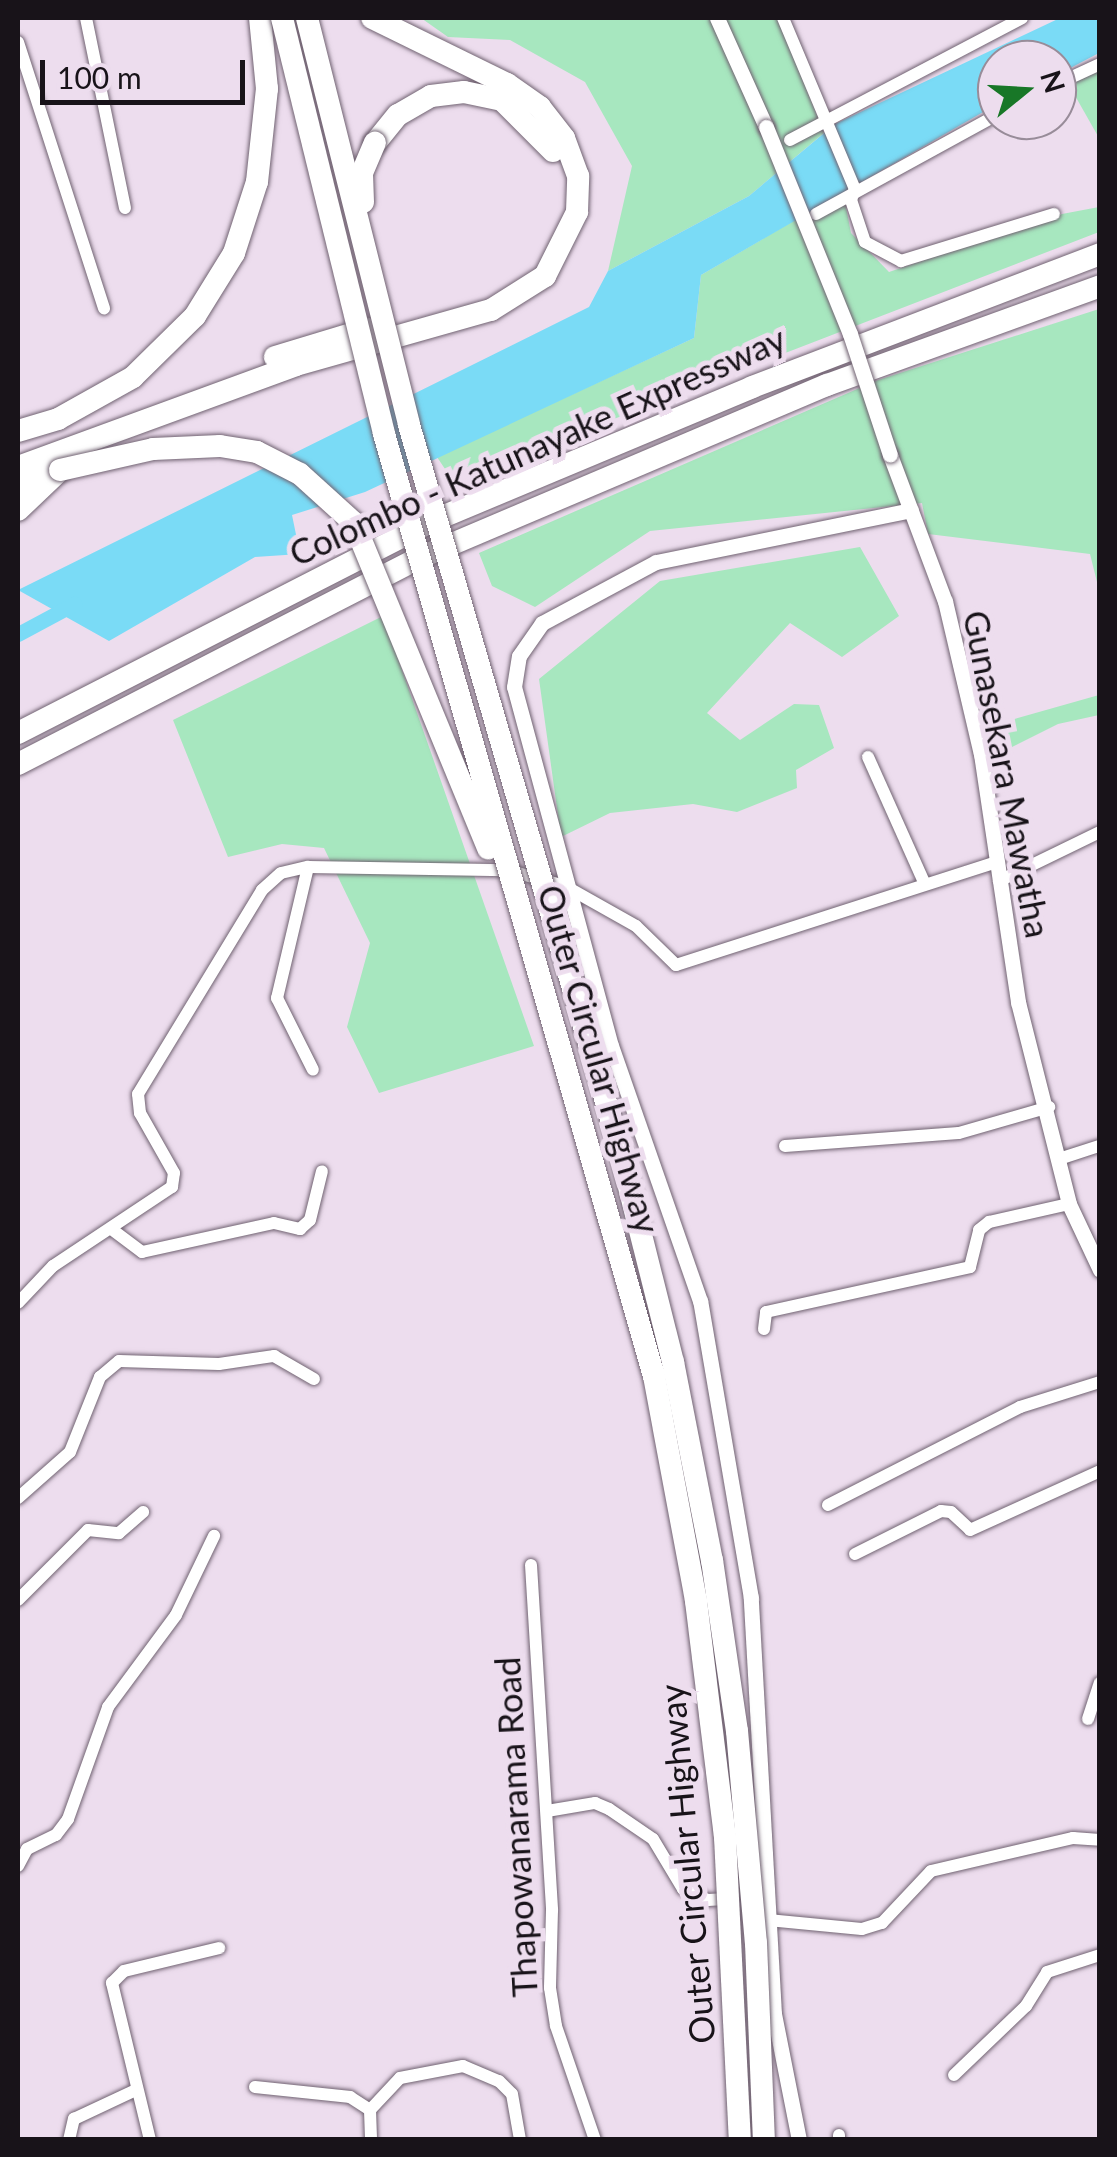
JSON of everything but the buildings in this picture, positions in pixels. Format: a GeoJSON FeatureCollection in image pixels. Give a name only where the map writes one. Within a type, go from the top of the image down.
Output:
{"type":"FeatureCollection","features":[{"type":"Feature","properties":{"kind":"highway"},"geometry":{"type":"LineString","coordinates":[[19,444],[132,378],[195,316],[234,253],[258,182],[267,89],[260,18]]}},
{"type":"Feature","properties":{"kind":"highway","name":"Outer Circular Highway"},"geometry":{"type":"LineString","coordinates":[[282,18],[384,434],[535,968],[594,1150],[654,1376],[696,1601],[725,1837],[740,2140]]}},
{"type":"Feature","properties":{"kind":"highway","name":"Outer Circular Highway"},"geometry":{"type":"LineString","coordinates":[[307,18],[409,425],[618,1143],[674,1362],[737,1731],[756,1943],[764,2140]]}},
{"type":"Feature","properties":{"kind":"highway"},"geometry":{"type":"LineString","coordinates":[[19,444],[522,296],[564,249],[577,212],[578,176],[564,138],[540,107],[506,84],[372,18]]}},
{"type":"Feature","properties":{"kind":"highway"},"geometry":{"type":"LineString","coordinates":[[19,444],[314,343],[491,298],[542,260],[558,234],[562,173],[550,144],[502,100],[464,92],[431,96],[398,115],[375,143],[362,173],[364,206],[409,425]]}},
{"type":"Feature","properties":{"kind":"highway","name":"Colombo - Katunayake Expressway"},"geometry":{"type":"LineString","coordinates":[[18,732],[366,552],[538,476],[1100,254]]}},
{"type":"Feature","properties":{"kind":"highway","name":"Colombo - Katunayake Expressway"},"geometry":{"type":"LineString","coordinates":[[18,764],[419,558],[828,385],[1100,286]]}},
{"type":"Feature","properties":{"kind":"highway"},"geometry":{"type":"LineString","coordinates":[[18,489],[60,470],[153,449],[257,452],[300,474],[354,524],[393,604],[535,968]]}},
{"type":"Feature","properties":{"kind":"highway"},"geometry":{"type":"LineString","coordinates":[[18,507],[60,470]]}},
{"type":"Feature","properties":{"kind":"highway"},"geometry":{"type":"LineString","coordinates":[[18,777],[176,681]]}},
{"type":"Feature","properties":{"kind":"highway"},"geometry":{"type":"LineString","coordinates":[[18,725],[105,687]]}},
{"type":"Feature","properties":{"kind":"street"},"geometry":{"type":"LineString","coordinates":[[86,18],[125,208]]}},
{"type":"Feature","properties":{"kind":"street","name":"Gunasekara Mawatha"},"geometry":{"type":"LineString","coordinates":[[717,18],[850,334],[945,601],[981,754],[1018,1002],[1062,1158],[1068,1204],[1081,1239],[1100,1270]]}},
{"type":"Feature","properties":{"kind":"street"},"geometry":{"type":"LineString","coordinates":[[783,18],[830,126],[865,242],[900,261],[1054,214]]}},
{"type":"Feature","properties":{"kind":"street"},"geometry":{"type":"LineString","coordinates":[[790,140],[830,126],[1022,18]]}},
{"type":"Feature","properties":{"kind":"street"},"geometry":{"type":"LineString","coordinates":[[18,42],[104,308]]}},
{"type":"Feature","properties":{"kind":"street"},"geometry":{"type":"LineString","coordinates":[[1077,75],[1100,64]]}},
{"type":"Feature","properties":{"kind":"street"},"geometry":{"type":"LineString","coordinates":[[816,214],[977,126]]}},
{"type":"Feature","properties":{"kind":"street"},"geometry":{"type":"LineString","coordinates":[[799,2140],[779,2048],[768,1920],[751,1598],[700,1301],[611,1046],[514,686],[518,656],[542,624],[656,562],[911,510]]}},
{"type":"Feature","properties":{"kind":"street"},"geometry":{"type":"LineString","coordinates":[[868,757],[924,882]]}},
{"type":"Feature","properties":{"kind":"street"},"geometry":{"type":"LineString","coordinates":[[999,881],[1100,832]]}},
{"type":"Feature","properties":{"kind":"street"},"geometry":{"type":"LineString","coordinates":[[18,1302],[53,1266],[114,1231],[172,1187],[174,1173],[140,1113],[138,1094],[262,890],[281,873],[308,867],[470,865],[565,886],[636,926],[676,965],[924,882],[996,862]]}},
{"type":"Feature","properties":{"kind":"street"},"geometry":{"type":"LineString","coordinates":[[308,867],[277,998],[313,1070]]}},
{"type":"Feature","properties":{"kind":"street"},"geometry":{"type":"LineString","coordinates":[[785,1146],[959,1133],[1049,1107]]}},
{"type":"Feature","properties":{"kind":"street"},"geometry":{"type":"LineString","coordinates":[[1062,1158],[1100,1146]]}},
{"type":"Feature","properties":{"kind":"street"},"geometry":{"type":"LineString","coordinates":[[114,1231],[142,1252],[274,1223],[300,1229],[310,1220],[322,1170]]}},
{"type":"Feature","properties":{"kind":"street"},"geometry":{"type":"LineString","coordinates":[[764,1329],[766,1312],[970,1267],[979,1230],[989,1222],[1068,1204]]}},
{"type":"Feature","properties":{"kind":"street"},"geometry":{"type":"LineString","coordinates":[[1081,1239],[1100,1242]]}},
{"type":"Feature","properties":{"kind":"street"},"geometry":{"type":"LineString","coordinates":[[18,1498],[70,1452],[100,1377],[119,1361],[219,1364],[274,1356],[314,1379]]}},
{"type":"Feature","properties":{"kind":"street"},"geometry":{"type":"LineString","coordinates":[[828,1504],[1020,1406],[1100,1382]]}},
{"type":"Feature","properties":{"kind":"street"},"geometry":{"type":"LineString","coordinates":[[855,1554],[940,1511],[951,1512],[970,1530],[1100,1471]]}},
{"type":"Feature","properties":{"kind":"street"},"geometry":{"type":"LineString","coordinates":[[18,1600],[88,1530],[119,1534],[142,1512]]}},
{"type":"Feature","properties":{"kind":"street"},"geometry":{"type":"LineString","coordinates":[[18,1866],[27,1849],[56,1834],[68,1820],[108,1707],[176,1615],[214,1536]]}},
{"type":"Feature","properties":{"kind":"street","name":"Thapowanarama Road"},"geometry":{"type":"LineString","coordinates":[[531,1565],[556,2026],[595,2140]]}},
{"type":"Feature","properties":{"kind":"street"},"geometry":{"type":"LineString","coordinates":[[1088,1719],[1100,1683]]}},
{"type":"Feature","properties":{"kind":"street"},"geometry":{"type":"LineString","coordinates":[[547,1811],[594,1803],[653,1839],[674,1881],[692,1895],[767,1898]]}},
{"type":"Feature","properties":{"kind":"street"},"geometry":{"type":"LineString","coordinates":[[768,1920],[862,1929],[882,1923],[931,1871],[1072,1838],[1100,1840]]}},
{"type":"Feature","properties":{"kind":"street"},"geometry":{"type":"LineString","coordinates":[[150,2140],[112,1983],[124,1970],[218,1948]]}},
{"type":"Feature","properties":{"kind":"street"},"geometry":{"type":"LineString","coordinates":[[954,2075],[1026,2006],[1047,1972],[1100,1954]]}},
{"type":"Feature","properties":{"kind":"street"},"geometry":{"type":"LineString","coordinates":[[371,2140],[370,2110],[400,2078],[463,2066],[499,2081],[512,2094],[520,2140]]}},
{"type":"Feature","properties":{"kind":"street"},"geometry":{"type":"LineString","coordinates":[[255,2087],[350,2097],[370,2110]]}},
{"type":"Feature","properties":{"kind":"street"},"geometry":{"type":"LineString","coordinates":[[69,2140],[74,2118],[136,2090]]}},
{"type":"Feature","properties":{"kind":"green space"},"geometry":{"type":"Polygon","coordinates":[[[421,18],[778,18],[824,133],[749,196],[608,271],[632,166],[585,82],[510,40],[448,37],[421,18]]]}},
{"type":"Feature","properties":{"kind":"green space"},"geometry":{"type":"Polygon","coordinates":[[[1099,70],[1099,138],[1077,99],[1077,81],[1099,70]]]}},
{"type":"Feature","properties":{"kind":"green space"},"geometry":{"type":"Polygon","coordinates":[[[843,192],[851,233],[889,272],[1062,214],[1099,207],[1099,232],[453,481],[437,457],[694,338],[701,275],[843,192]]]}},
{"type":"Feature","properties":{"kind":"green space"},"geometry":{"type":"Polygon","coordinates":[[[1099,309],[1099,590],[1090,554],[928,534],[922,503],[650,531],[535,607],[492,586],[479,553],[878,380],[1099,309]]]}},
{"type":"Feature","properties":{"kind":"green space"},"geometry":{"type":"Polygon","coordinates":[[[860,547],[899,616],[842,657],[790,623],[707,713],[740,740],[794,704],[819,705],[834,748],[796,770],[797,788],[737,812],[693,804],[610,813],[561,837],[539,679],[660,581],[860,547]]]}},
{"type":"Feature","properties":{"kind":"green space"},"geometry":{"type":"Polygon","coordinates":[[[383,616],[534,1046],[379,1093],[347,1027],[370,943],[324,848],[282,844],[228,857],[173,720],[383,616]]]}},
{"type":"Feature","properties":{"kind":"green space"},"geometry":{"type":"Polygon","coordinates":[[[1099,695],[1099,715],[1058,724],[990,758],[983,728],[1099,695]]]}},
{"type":"Feature","properties":{"kind":"water"},"geometry":{"type":"Polygon","coordinates":[[[1060,18],[1099,18],[1099,53],[1077,65],[1077,40],[1013,40],[1060,18]]]}},
{"type":"Feature","properties":{"kind":"water"},"geometry":{"type":"Polygon","coordinates":[[[977,57],[977,116],[701,275],[694,338],[365,492],[292,515],[300,554],[255,557],[109,641],[18,590],[589,307],[608,271],[749,196],[835,124],[977,57]]]}},
{"type":"Feature","properties":{"kind":"waterway"},"geometry":{"type":"LineString","coordinates":[[18,634],[74,604]]}}]}
